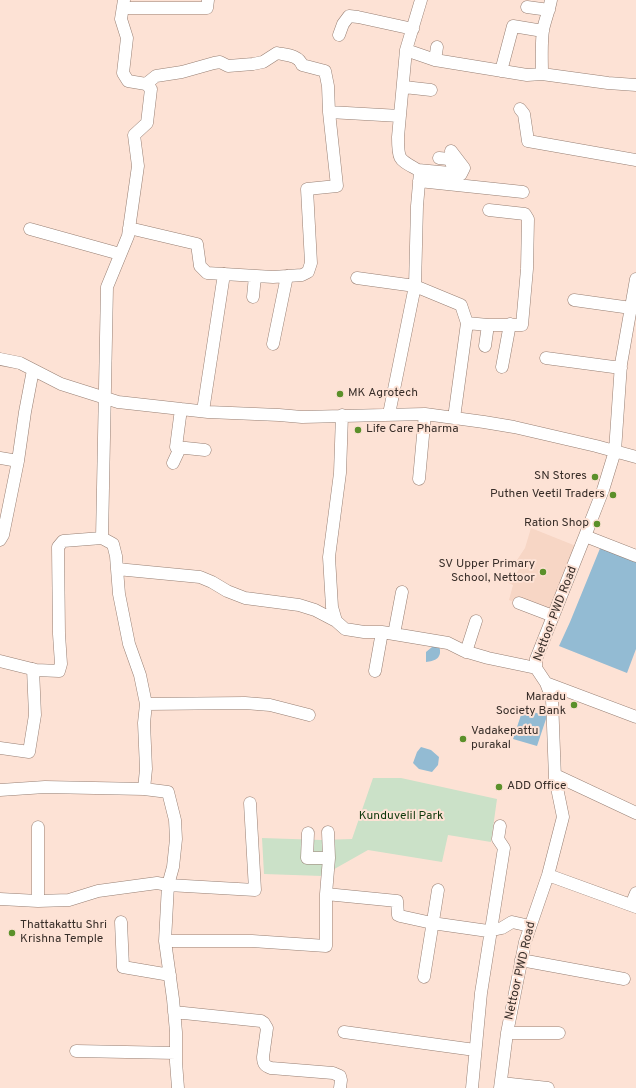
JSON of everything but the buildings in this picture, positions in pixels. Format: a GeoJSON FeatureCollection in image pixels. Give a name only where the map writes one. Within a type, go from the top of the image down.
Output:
{"type":"FeatureCollection","features":[{"type":"Feature","properties":{"kind":"street"},"geometry":{"type":"LineString","coordinates":[[102,538],[107,287],[128,236],[138,166],[134,135],[147,123],[151,89],[146,84],[128,82],[123,73],[127,38],[121,19],[123,4],[207,8],[208,0]]}},
{"type":"Feature","properties":{"kind":"street"},"geometry":{"type":"LineString","coordinates":[[421,0],[406,50],[404,87],[398,137],[399,155],[404,162],[419,175],[523,192]]}},
{"type":"Feature","properties":{"kind":"street"},"geometry":{"type":"LineString","coordinates":[[527,7],[550,5],[543,31],[542,74]]}},
{"type":"Feature","properties":{"kind":"street"},"geometry":{"type":"LineString","coordinates":[[339,35],[342,24],[349,16],[413,29]]}},
{"type":"Feature","properties":{"kind":"street"},"geometry":{"type":"LineString","coordinates":[[501,71],[513,26],[543,31]]}},
{"type":"Feature","properties":{"kind":"street"},"geometry":{"type":"LineString","coordinates":[[435,60],[437,47]]}},
{"type":"Feature","properties":{"kind":"street"},"geometry":{"type":"LineString","coordinates":[[406,50],[435,60],[527,76],[542,74],[608,83],[636,85]]}},
{"type":"Feature","properties":{"kind":"street"},"geometry":{"type":"LineString","coordinates":[[129,228],[197,244],[200,266],[207,273],[273,277],[302,275],[308,272],[311,263],[307,189],[337,186],[329,112],[328,86],[325,71],[302,65],[301,62],[294,56],[277,53],[263,62],[228,66],[220,62],[214,63],[182,72],[156,76],[146,84]]}},
{"type":"Feature","properties":{"kind":"street"},"geometry":{"type":"LineString","coordinates":[[404,87],[431,90]]}},
{"type":"Feature","properties":{"kind":"street"},"geometry":{"type":"LineString","coordinates":[[520,109],[524,114],[528,141],[636,160]]}},
{"type":"Feature","properties":{"kind":"street"},"geometry":{"type":"LineString","coordinates":[[329,112],[400,116]]}},
{"type":"Feature","properties":{"kind":"street"},"geometry":{"type":"LineString","coordinates":[[419,175],[461,174],[464,168],[452,151]]}},
{"type":"Feature","properties":{"kind":"street"},"geometry":{"type":"LineString","coordinates":[[439,158],[449,159],[458,174]]}},
{"type":"Feature","properties":{"kind":"street"},"geometry":{"type":"LineString","coordinates":[[389,414],[415,286],[419,175]]}},
{"type":"Feature","properties":{"kind":"street"},"geometry":{"type":"LineString","coordinates":[[467,323],[488,326],[510,324],[522,325],[527,270],[528,219],[525,214],[489,210]]}},
{"type":"Feature","properties":{"kind":"street"},"geometry":{"type":"LineString","coordinates":[[30,229],[120,254]]}},
{"type":"Feature","properties":{"kind":"street"},"geometry":{"type":"LineString","coordinates":[[203,411],[224,274]]}},
{"type":"Feature","properties":{"kind":"street"},"geometry":{"type":"LineString","coordinates":[[253,297],[254,276]]}},
{"type":"Feature","properties":{"kind":"street"},"geometry":{"type":"LineString","coordinates":[[273,344],[287,276]]}},
{"type":"Feature","properties":{"kind":"street"},"geometry":{"type":"LineString","coordinates":[[357,278],[415,286],[461,305],[467,323],[454,418]]}},
{"type":"Feature","properties":{"kind":"street","name":"Nettoor PWD Road"},"geometry":{"type":"LineString","coordinates":[[500,1086],[507,1033],[525,942],[548,875],[563,818],[555,775],[552,699],[546,683],[536,668],[536,659],[603,490],[615,451],[621,368],[636,279]]}},
{"type":"Feature","properties":{"kind":"street"},"geometry":{"type":"LineString","coordinates":[[574,300],[631,308]]}},
{"type":"Feature","properties":{"kind":"street"},"geometry":{"type":"LineString","coordinates":[[502,367],[510,324]]}},
{"type":"Feature","properties":{"kind":"street"},"geometry":{"type":"LineString","coordinates":[[485,346],[488,326]]}},
{"type":"Feature","properties":{"kind":"street"},"geometry":{"type":"LineString","coordinates":[[546,358],[621,368]]}},
{"type":"Feature","properties":{"kind":"street"},"geometry":{"type":"LineString","coordinates":[[0,359],[20,363],[61,384],[118,402],[203,411],[302,417],[425,414],[514,427],[636,457]]}},
{"type":"Feature","properties":{"kind":"street"},"geometry":{"type":"LineString","coordinates":[[0,540],[3,535],[18,461],[33,370]]}},
{"type":"Feature","properties":{"kind":"street"},"geometry":{"type":"LineString","coordinates":[[181,409],[176,447],[205,450]]}},
{"type":"Feature","properties":{"kind":"street"},"geometry":{"type":"LineString","coordinates":[[419,479],[425,414]]}},
{"type":"Feature","properties":{"kind":"street"},"geometry":{"type":"LineString","coordinates":[[336,621],[332,607],[329,557],[340,473],[342,415]]}},
{"type":"Feature","properties":{"kind":"street"},"geometry":{"type":"LineString","coordinates":[[174,463],[180,448]]}},
{"type":"Feature","properties":{"kind":"street"},"geometry":{"type":"LineString","coordinates":[[0,458],[18,461]]}},
{"type":"Feature","properties":{"kind":"street"},"geometry":{"type":"LineString","coordinates":[[585,536],[636,556]]}},
{"type":"Feature","properties":{"kind":"street"},"geometry":{"type":"LineString","coordinates":[[0,661],[33,669],[59,671],[61,664],[59,634],[58,546],[63,541],[102,538],[113,544],[116,556],[119,594],[129,644],[140,675],[146,704],[144,723],[146,769],[144,789]]}},
{"type":"Feature","properties":{"kind":"street"},"geometry":{"type":"LineString","coordinates":[[117,569],[200,577],[227,591],[245,598],[299,605],[315,610],[336,621],[345,629],[364,632],[382,632],[448,643],[466,652],[536,668]]}},
{"type":"Feature","properties":{"kind":"street"},"geometry":{"type":"LineString","coordinates":[[394,634],[402,592]]}},
{"type":"Feature","properties":{"kind":"street"},"geometry":{"type":"LineString","coordinates":[[519,603],[553,616]]}},
{"type":"Feature","properties":{"kind":"street"},"geometry":{"type":"LineString","coordinates":[[466,652],[476,621]]}},
{"type":"Feature","properties":{"kind":"street"},"geometry":{"type":"LineString","coordinates":[[375,671],[382,632]]}},
{"type":"Feature","properties":{"kind":"street"},"geometry":{"type":"LineString","coordinates":[[0,748],[29,752],[35,715],[33,669]]}},
{"type":"Feature","properties":{"kind":"street"},"geometry":{"type":"LineString","coordinates":[[546,683],[636,717]]}},
{"type":"Feature","properties":{"kind":"street"},"geometry":{"type":"LineString","coordinates":[[146,704],[245,703],[270,705],[309,715]]}},
{"type":"Feature","properties":{"kind":"street"},"geometry":{"type":"LineString","coordinates":[[555,775],[636,813]]}},
{"type":"Feature","properties":{"kind":"street"},"geometry":{"type":"LineString","coordinates":[[0,790],[45,787],[144,789],[168,792],[175,820],[176,839],[173,866],[168,885],[165,941],[176,1032],[178,1088]]}},
{"type":"Feature","properties":{"kind":"street"},"geometry":{"type":"LineString","coordinates":[[0,899],[38,901],[70,900],[98,891],[157,883],[168,885],[255,890],[250,802]]}},
{"type":"Feature","properties":{"kind":"street"},"geometry":{"type":"LineString","coordinates":[[472,1088],[481,993],[504,848],[498,839],[500,826]]}},
{"type":"Feature","properties":{"kind":"street"},"geometry":{"type":"LineString","coordinates":[[38,828],[38,901]]}},
{"type":"Feature","properties":{"kind":"street"},"geometry":{"type":"LineString","coordinates":[[165,941],[252,941],[326,946],[328,832]]}},
{"type":"Feature","properties":{"kind":"street"},"geometry":{"type":"LineString","coordinates":[[308,833],[307,858],[328,858]]}},
{"type":"Feature","properties":{"kind":"street"},"geometry":{"type":"LineString","coordinates":[[548,875],[634,906],[636,893]]}},
{"type":"Feature","properties":{"kind":"street"},"geometry":{"type":"LineString","coordinates":[[424,976],[438,890]]}},
{"type":"Feature","properties":{"kind":"street"},"geometry":{"type":"LineString","coordinates":[[326,894],[397,901],[398,915],[432,923],[491,931],[502,928],[512,922],[530,926]]}},
{"type":"Feature","properties":{"kind":"street"},"geometry":{"type":"LineString","coordinates":[[121,922],[123,967],[170,975]]}},
{"type":"Feature","properties":{"kind":"street"},"geometry":{"type":"LineString","coordinates":[[521,960],[624,979]]}},
{"type":"Feature","properties":{"kind":"street"},"geometry":{"type":"LineString","coordinates":[[174,1012],[261,1021],[267,1028],[263,1058],[263,1062],[267,1067],[333,1073],[340,1076],[340,1088]]}},
{"type":"Feature","properties":{"kind":"street"},"geometry":{"type":"LineString","coordinates":[[344,1032],[475,1050]]}},
{"type":"Feature","properties":{"kind":"street"},"geometry":{"type":"LineString","coordinates":[[507,1033],[559,1033]]}},
{"type":"Feature","properties":{"kind":"street"},"geometry":{"type":"LineString","coordinates":[[76,1051],[176,1053]]}},
{"type":"Feature","properties":{"kind":"street"},"geometry":{"type":"LineString","coordinates":[[500,1086],[548,1088]]}},
{"type":"Feature","properties":{"kind":"shaded area","name":"SV Upper Primary School, Nettoor"},"geometry":{"type":"Polygon","coordinates":[[[531,528],[576,546],[554,619],[509,600],[513,585],[505,581],[509,578],[513,579],[521,566],[515,563],[525,548],[531,528]]]}},
{"type":"Feature","properties":{"kind":"green space","name":"Kunduvelil Park"},"geometry":{"type":"Polygon","coordinates":[[[373,778],[401,778],[497,799],[491,842],[448,835],[442,862],[368,850],[322,876],[264,874],[262,838],[322,840],[352,839],[373,778]]]}},
{"type":"Feature","properties":{"kind":"water"},"geometry":{"type":"Polygon","coordinates":[[[601,546],[636,561],[636,649],[627,673],[559,646],[601,546]]]}},
{"type":"Feature","properties":{"kind":"water"},"geometry":{"type":"Polygon","coordinates":[[[439,646],[439,656],[435,660],[426,662],[426,652],[432,647],[439,646]]]}},
{"type":"Feature","properties":{"kind":"water"},"geometry":{"type":"Polygon","coordinates":[[[523,709],[547,716],[537,746],[513,739],[523,709]]]}},
{"type":"Feature","properties":{"kind":"water"},"geometry":{"type":"Polygon","coordinates":[[[421,747],[431,750],[439,757],[438,765],[432,772],[419,769],[413,763],[417,752],[421,747]]]}},
{"type":"Feature","properties":{"kind":"place","name":"MK Agrotech"},"geometry":{"type":"Point","coordinates":[340,394]}},
{"type":"Feature","properties":{"kind":"place","name":"Life Care Pharma"},"geometry":{"type":"Point","coordinates":[358,430]}},
{"type":"Feature","properties":{"kind":"place","name":"SN Stores"},"geometry":{"type":"Point","coordinates":[595,477]}},
{"type":"Feature","properties":{"kind":"place","name":"Puthen Veetil Traders"},"geometry":{"type":"Point","coordinates":[613,495]}},
{"type":"Feature","properties":{"kind":"place","name":"Ration Shop"},"geometry":{"type":"Point","coordinates":[597,524]}},
{"type":"Feature","properties":{"kind":"place","name":"SV Upper Primary School, Nettoor"},"geometry":{"type":"Point","coordinates":[543,572]}},
{"type":"Feature","properties":{"kind":"place","name":"Maradu Society Bank"},"geometry":{"type":"Point","coordinates":[574,705]}},
{"type":"Feature","properties":{"kind":"place","name":"Vadakepattu purakal"},"geometry":{"type":"Point","coordinates":[463,739]}},
{"type":"Feature","properties":{"kind":"place","name":"ADD Office"},"geometry":{"type":"Point","coordinates":[499,787]}},
{"type":"Feature","properties":{"kind":"place","name":"Thattakattu Shri Krishna Temple"},"geometry":{"type":"Point","coordinates":[12,933]}}]}
